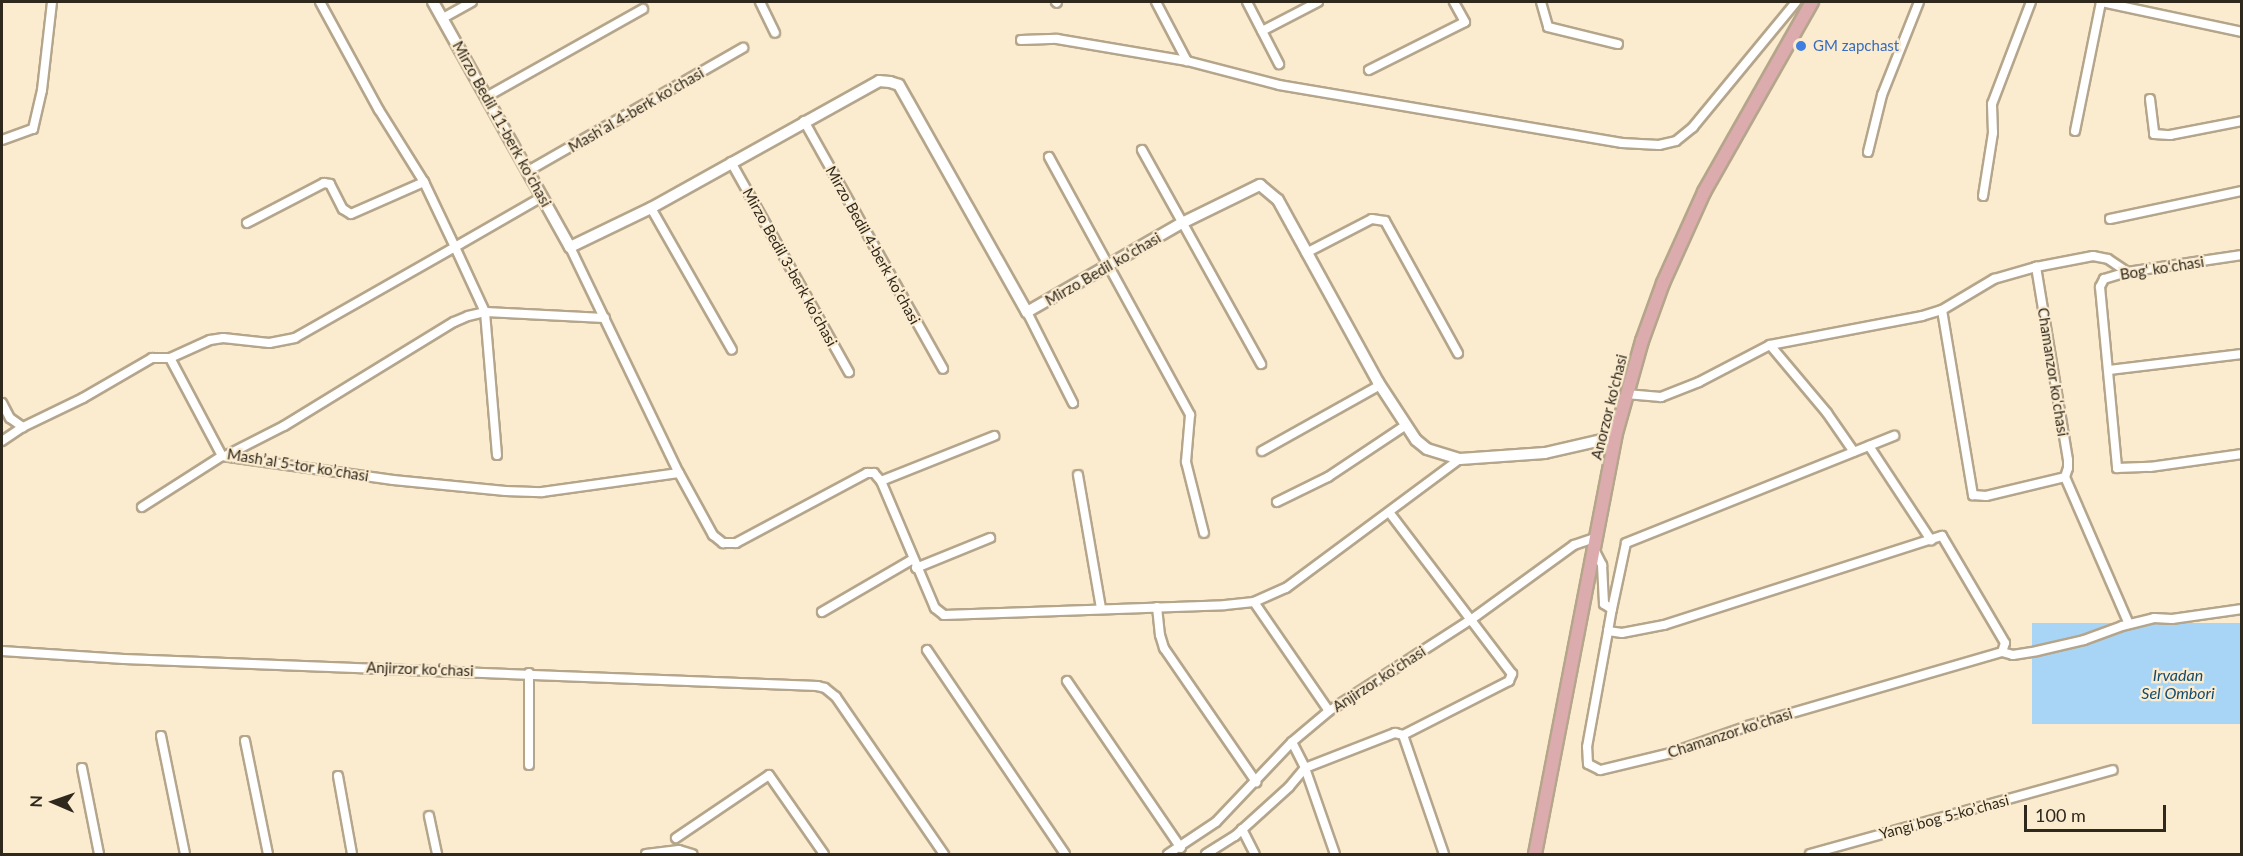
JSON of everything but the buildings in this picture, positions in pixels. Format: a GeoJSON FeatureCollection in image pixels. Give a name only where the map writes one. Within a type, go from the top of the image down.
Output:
{"type":"FeatureCollection","features":[{"type":"Feature","properties":{"kind":"main road","name":"Anorzor ko'chasi"},"geometry":{"type":"LineString","coordinates":[[1535,855],[1598,537],[1615,437],[1626,394],[1663,283],[1687,227],[1722,157],[1812,2]]}},
{"type":"Feature","properties":{"kind":"street"},"geometry":{"type":"LineString","coordinates":[[2,140],[33,129],[42,90],[52,2]]}},
{"type":"Feature","properties":{"kind":"street"},"geometry":{"type":"LineString","coordinates":[[320,2],[379,110],[424,182],[485,312],[496,455]]}},
{"type":"Feature","properties":{"kind":"street","name":"Mirzo Bedil 11-berk koʻchasi"},"geometry":{"type":"LineString","coordinates":[[433,2],[570,247]]}},
{"type":"Feature","properties":{"kind":"street"},"geometry":{"type":"LineString","coordinates":[[443,18],[472,2]]}},
{"type":"Feature","properties":{"kind":"street"},"geometry":{"type":"LineString","coordinates":[[760,2],[775,33]]}},
{"type":"Feature","properties":{"kind":"street"},"geometry":{"type":"LineString","coordinates":[[1156,2],[1186,61]]}},
{"type":"Feature","properties":{"kind":"street"},"geometry":{"type":"LineString","coordinates":[[1247,2],[1279,64]]}},
{"type":"Feature","properties":{"kind":"street"},"geometry":{"type":"LineString","coordinates":[[1262,31],[1318,2]]}},
{"type":"Feature","properties":{"kind":"street"},"geometry":{"type":"LineString","coordinates":[[1369,70],[1465,22],[1454,2]]}},
{"type":"Feature","properties":{"kind":"street"},"geometry":{"type":"LineString","coordinates":[[1541,2],[1548,27],[1618,44]]}},
{"type":"Feature","properties":{"kind":"street"},"geometry":{"type":"LineString","coordinates":[[1021,40],[1057,39],[1186,61],[1279,85],[1612,142],[1659,145],[1676,141],[1693,127],[1796,2]]}},
{"type":"Feature","properties":{"kind":"street"},"geometry":{"type":"LineString","coordinates":[[1868,152],[1882,94],[1919,2]]}},
{"type":"Feature","properties":{"kind":"street"},"geometry":{"type":"LineString","coordinates":[[1983,196],[1993,133],[1992,104],[2031,2]]}},
{"type":"Feature","properties":{"kind":"street"},"geometry":{"type":"LineString","coordinates":[[2075,131],[2101,2],[2241,32]]}},
{"type":"Feature","properties":{"kind":"street"},"geometry":{"type":"LineString","coordinates":[[486,98],[643,9]]}},
{"type":"Feature","properties":{"kind":"street","name":"Mashʼal 4-berk koʼchasi"},"geometry":{"type":"LineString","coordinates":[[528,171],[743,48]]}},
{"type":"Feature","properties":{"kind":"street","name":"Mirzo Bedil koʻchasi"},"geometry":{"type":"LineString","coordinates":[[570,247],[651,208],[804,120],[879,81],[899,85],[1027,312],[1182,223],[1260,186],[1278,200],[1380,385],[1416,440],[1427,449],[1460,459],[1545,453],[1615,437]]}},
{"type":"Feature","properties":{"kind":"street"},"geometry":{"type":"LineString","coordinates":[[2150,99],[2154,134],[2170,135],[2241,121]]}},
{"type":"Feature","properties":{"kind":"street","name":"Mirzo Bedil 4-berk koʼchasi"},"geometry":{"type":"LineString","coordinates":[[804,120],[943,369]]}},
{"type":"Feature","properties":{"kind":"street"},"geometry":{"type":"LineString","coordinates":[[1142,150],[1261,363]]}},
{"type":"Feature","properties":{"kind":"street"},"geometry":{"type":"LineString","coordinates":[[1049,157],[1190,415],[1185,445],[1186,462],[1204,533]]}},
{"type":"Feature","properties":{"kind":"street","name":"Mirzo Bedil 3-berk koʼchasi"},"geometry":{"type":"LineString","coordinates":[[731,162],[849,372]]}},
{"type":"Feature","properties":{"kind":"street"},"geometry":{"type":"LineString","coordinates":[[247,223],[324,183],[330,184],[343,209],[351,214],[424,182]]}},
{"type":"Feature","properties":{"kind":"street"},"geometry":{"type":"LineString","coordinates":[[2110,219],[2241,191]]}},
{"type":"Feature","properties":{"kind":"street"},"geometry":{"type":"LineString","coordinates":[[2,441],[23,427],[83,398],[152,358],[170,358],[210,340],[224,338],[269,343],[295,338],[542,197]]}},
{"type":"Feature","properties":{"kind":"street"},"geometry":{"type":"LineString","coordinates":[[651,208],[732,350]]}},
{"type":"Feature","properties":{"kind":"street"},"geometry":{"type":"LineString","coordinates":[[1306,254],[1371,219],[1384,221],[1458,353]]}},
{"type":"Feature","properties":{"kind":"street"},"geometry":{"type":"LineString","coordinates":[[570,247],[605,318],[643,404],[713,535],[723,543],[736,543],[867,473],[874,473],[880,481],[935,608],[944,615],[1254,602],[1286,588],[1460,459]]}},
{"type":"Feature","properties":{"kind":"street","name":"Bogʻ koʻchasi"},"geometry":{"type":"LineString","coordinates":[[2241,255],[2127,272],[2108,277],[2101,282],[2117,468],[2150,467],[2241,454]]}},
{"type":"Feature","properties":{"kind":"street"},"geometry":{"type":"LineString","coordinates":[[1626,394],[1661,397],[1699,382],[1770,345],[1942,310],[1994,279],[2036,267],[2093,256],[2108,259],[2127,272]]}},
{"type":"Feature","properties":{"kind":"street","name":"Chamanzor koʻchasi"},"geometry":{"type":"LineString","coordinates":[[2036,267],[2068,460],[2065,477],[2129,624]]}},
{"type":"Feature","properties":{"kind":"street"},"geometry":{"type":"LineString","coordinates":[[1942,310],[1973,495],[1986,496],[2065,477]]}},
{"type":"Feature","properties":{"kind":"street"},"geometry":{"type":"LineString","coordinates":[[142,507],[224,456],[284,426],[454,322],[485,312],[605,318]]}},
{"type":"Feature","properties":{"kind":"street"},"geometry":{"type":"LineString","coordinates":[[1027,312],[1073,404]]}},
{"type":"Feature","properties":{"kind":"street"},"geometry":{"type":"LineString","coordinates":[[1770,345],[1815,397],[1854,452]]}},
{"type":"Feature","properties":{"kind":"street"},"geometry":{"type":"LineString","coordinates":[[2109,370],[2241,354]]}},
{"type":"Feature","properties":{"kind":"street","name":"Mashʼal 5-tor koʼchasi"},"geometry":{"type":"LineString","coordinates":[[170,358],[224,456],[359,475],[505,491],[542,492],[679,473]]}},
{"type":"Feature","properties":{"kind":"street"},"geometry":{"type":"LineString","coordinates":[[1262,451],[1380,385]]}},
{"type":"Feature","properties":{"kind":"street"},"geometry":{"type":"LineString","coordinates":[[2,404],[10,418],[23,427]]}},
{"type":"Feature","properties":{"kind":"street"},"geometry":{"type":"LineString","coordinates":[[1277,502],[1328,477],[1406,425]]}},
{"type":"Feature","properties":{"kind":"street"},"geometry":{"type":"LineString","coordinates":[[880,481],[994,436]]}},
{"type":"Feature","properties":{"kind":"street","name":"Chamanzor koʻchasi"},"geometry":{"type":"LineString","coordinates":[[1894,436],[1633,538],[1624,549],[1612,609],[1586,758],[1588,764],[1600,770],[1671,753],[1748,726],[2002,652],[2013,655],[2049,648],[2084,640],[2154,618],[2172,618],[2241,609]]}},
{"type":"Feature","properties":{"kind":"street"},"geometry":{"type":"LineString","coordinates":[[1869,446],[1931,540]]}},
{"type":"Feature","properties":{"kind":"street"},"geometry":{"type":"LineString","coordinates":[[1078,475],[1101,608]]}},
{"type":"Feature","properties":{"kind":"street"},"geometry":{"type":"LineString","coordinates":[[1206,855],[1242,829],[1289,787],[1305,768],[1395,733],[1403,735],[1509,681],[1512,674],[1390,513]]}},
{"type":"Feature","properties":{"kind":"street"},"geometry":{"type":"LineString","coordinates":[[1608,631],[1622,633],[1664,625],[1942,536],[2005,643],[2002,652]]}},
{"type":"Feature","properties":{"kind":"street","name":"Anjirzor koʻchasi"},"geometry":{"type":"LineString","coordinates":[[1168,855],[1216,822],[1292,742],[1329,711],[1472,619],[1574,545],[1598,537]]}},
{"type":"Feature","properties":{"kind":"street"},"geometry":{"type":"LineString","coordinates":[[822,612],[915,564],[990,538]]}},
{"type":"Feature","properties":{"kind":"street"},"geometry":{"type":"LineString","coordinates":[[1595,551],[1602,565],[1604,604],[1612,609]]}},
{"type":"Feature","properties":{"kind":"street"},"geometry":{"type":"LineString","coordinates":[[1254,602],[1329,711]]}},
{"type":"Feature","properties":{"kind":"street"},"geometry":{"type":"LineString","coordinates":[[1157,607],[1164,648],[1256,782]]}},
{"type":"Feature","properties":{"kind":"street"},"geometry":{"type":"LineString","coordinates":[[927,650],[1065,855]]}},
{"type":"Feature","properties":{"kind":"street","name":"Anjirzor koʻchasi"},"geometry":{"type":"LineString","coordinates":[[2,651],[124,659],[817,686],[825,688],[836,697],[944,855]]}},
{"type":"Feature","properties":{"kind":"street"},"geometry":{"type":"LineString","coordinates":[[529,673],[529,765]]}},
{"type":"Feature","properties":{"kind":"street"},"geometry":{"type":"LineString","coordinates":[[1068,681],[1181,848]]}},
{"type":"Feature","properties":{"kind":"street"},"geometry":{"type":"LineString","coordinates":[[1403,735],[1444,855]]}},
{"type":"Feature","properties":{"kind":"street"},"geometry":{"type":"LineString","coordinates":[[161,736],[184,855]]}},
{"type":"Feature","properties":{"kind":"street"},"geometry":{"type":"LineString","coordinates":[[245,741],[268,855]]}},
{"type":"Feature","properties":{"kind":"street"},"geometry":{"type":"LineString","coordinates":[[1292,742],[1305,768],[1335,855]]}},
{"type":"Feature","properties":{"kind":"street"},"geometry":{"type":"LineString","coordinates":[[82,768],[99,855]]}},
{"type":"Feature","properties":{"kind":"street","name":"Yangi bog 5-koʼchasi"},"geometry":{"type":"LineString","coordinates":[[1810,855],[2113,770]]}},
{"type":"Feature","properties":{"kind":"street"},"geometry":{"type":"LineString","coordinates":[[676,838],[769,775],[824,855]]}},
{"type":"Feature","properties":{"kind":"street"},"geometry":{"type":"LineString","coordinates":[[338,776],[352,855]]}},
{"type":"Feature","properties":{"kind":"street"},"geometry":{"type":"LineString","coordinates":[[429,816],[437,855]]}},
{"type":"Feature","properties":{"kind":"street"},"geometry":{"type":"LineString","coordinates":[[1242,829],[1255,855]]}},
{"type":"Feature","properties":{"kind":"street"},"geometry":{"type":"LineString","coordinates":[[646,855],[679,850],[692,855]]}},
{"type":"Feature","properties":{"kind":"water","name":"Irvadan Sel Ombori"},"geometry":{"type":"Polygon","coordinates":[[[2032,623],[2241,623],[2241,724],[2032,724],[2032,623]]]}},
{"type":"Feature","properties":{"kind":"place","name":"GM zapchast"},"geometry":{"type":"Point","coordinates":[1801,46]}}]}
